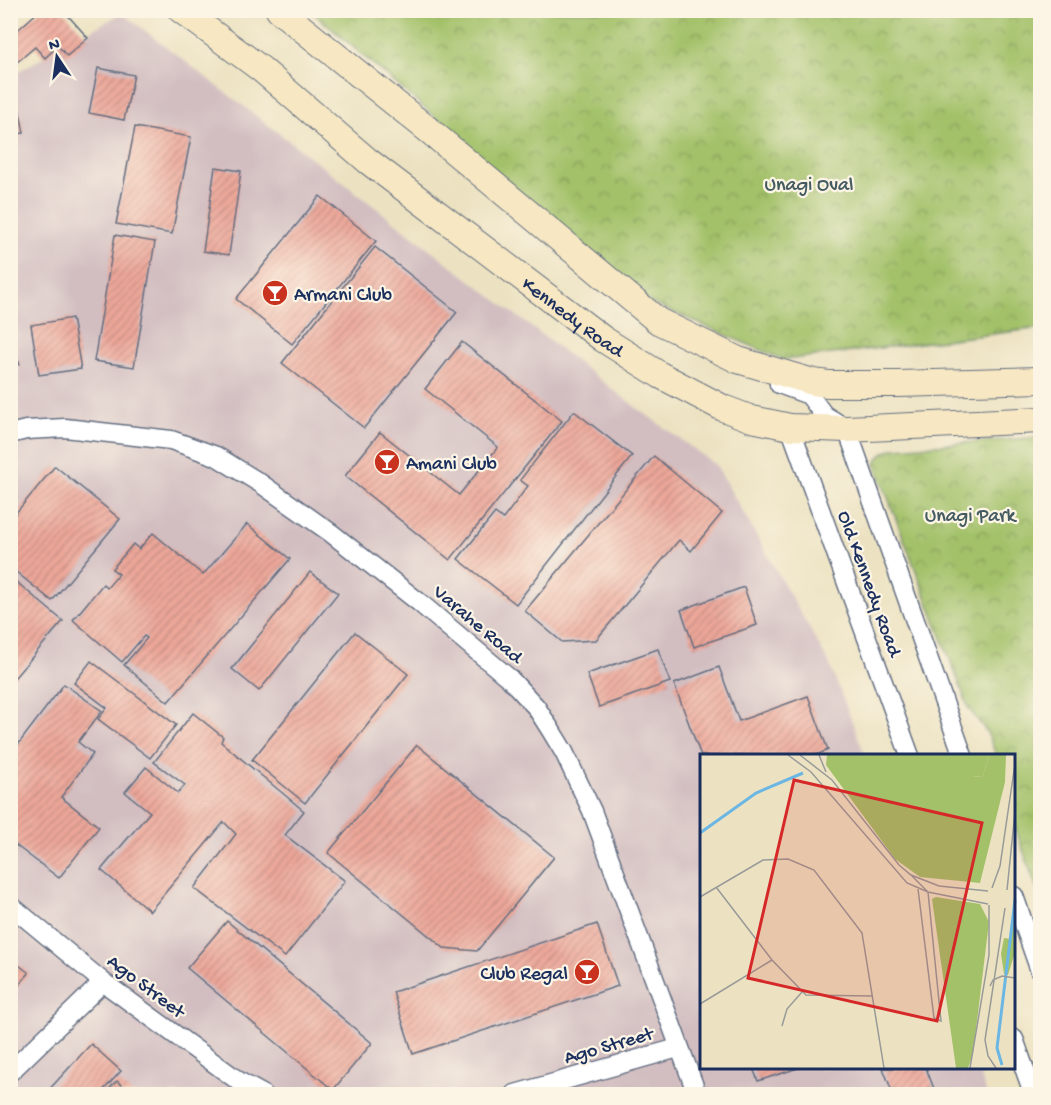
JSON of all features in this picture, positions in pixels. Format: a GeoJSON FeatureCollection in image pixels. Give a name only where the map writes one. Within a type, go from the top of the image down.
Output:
{"type":"FeatureCollection","features":[{"type":"Feature","properties":{"kind":"main road","name":"Kennedy Road"},"geometry":{"type":"LineString","coordinates":[[181,10],[261,69],[368,161],[603,339],[660,375],[723,408],[752,419],[790,427],[847,429],[1041,420]]}},
{"type":"Feature","properties":{"kind":"main road"},"geometry":{"type":"LineString","coordinates":[[279,10],[431,132],[658,321],[738,360],[813,382],[828,384],[1041,380]]}},
{"type":"Feature","properties":{"kind":"street"},"geometry":{"type":"LineString","coordinates":[[738,360],[748,372],[809,395],[824,415],[847,429]]}},
{"type":"Feature","properties":{"kind":"street","name":"Old Kennedy Road"},"geometry":{"type":"LineString","coordinates":[[790,427],[909,754]]}},
{"type":"Feature","properties":{"kind":"street","name":"Varahe Road"},"geometry":{"type":"LineString","coordinates":[[10,434],[26,430],[64,428],[97,431],[171,440],[216,456],[260,483],[330,533],[420,603],[510,679],[536,707],[550,729],[564,752],[592,811],[697,1095]]}},
{"type":"Feature","properties":{"kind":"street","name":"Old Kennedy Road"},"geometry":{"type":"LineString","coordinates":[[847,429],[962,754]]}},
{"type":"Feature","properties":{"kind":"street"},"geometry":{"type":"LineString","coordinates":[[1015,899],[1041,971]]}},
{"type":"Feature","properties":{"kind":"street","name":"Ago Street"},"geometry":{"type":"LineString","coordinates":[[10,904],[103,981],[240,1082],[262,1095]]}},
{"type":"Feature","properties":{"kind":"street"},"geometry":{"type":"LineString","coordinates":[[10,1072],[103,981]]}},
{"type":"Feature","properties":{"kind":"street"},"geometry":{"type":"LineString","coordinates":[[1015,1043],[1032,1090],[1038,1095]]}},
{"type":"Feature","properties":{"kind":"street","name":"Ago Street"},"geometry":{"type":"LineString","coordinates":[[515,1095],[678,1048]]}},
{"type":"Feature","properties":{"kind":"shaded area"},"geometry":{"type":"Polygon","coordinates":[[[122,13],[637,408],[716,465],[829,663],[865,754],[700,754],[700,1069],[978,1069],[987,1094],[11,1094],[10,76],[122,13]]]}},
{"type":"Feature","properties":{"kind":"green space","name":"Unagi Oval"},"geometry":{"type":"Polygon","coordinates":[[[311,11],[1040,11],[1040,328],[784,360],[633,295],[457,136],[311,11]]]}},
{"type":"Feature","properties":{"kind":"green space","name":"Unagi Park"},"geometry":{"type":"Polygon","coordinates":[[[1040,437],[1040,897],[1015,828],[1015,754],[996,754],[987,732],[969,709],[875,464],[884,453],[896,448],[1040,437]]]}},
{"type":"Feature","properties":{"kind":"building"},"geometry":{"type":"Polygon","coordinates":[[[40,10],[63,10],[88,38],[67,56],[58,46],[45,58],[35,47],[10,68],[10,37],[40,10]]]}},
{"type":"Feature","properties":{"kind":"building"},"geometry":{"type":"Polygon","coordinates":[[[98,68],[134,75],[124,120],[89,113],[98,68]]]}},
{"type":"Feature","properties":{"kind":"building"},"geometry":{"type":"Polygon","coordinates":[[[15,87],[24,133],[10,135],[10,88],[15,87]]]}},
{"type":"Feature","properties":{"kind":"building"},"geometry":{"type":"Polygon","coordinates":[[[135,127],[191,137],[172,234],[116,224],[135,127]]]}},
{"type":"Feature","properties":{"kind":"building"},"geometry":{"type":"Polygon","coordinates":[[[215,167],[241,171],[229,255],[203,251],[215,167]]]}},
{"type":"Feature","properties":{"kind":"building"},"geometry":{"type":"Polygon","coordinates":[[[320,196],[376,241],[292,344],[236,299],[320,196]]]}},
{"type":"Feature","properties":{"kind":"building"},"geometry":{"type":"Polygon","coordinates":[[[115,235],[155,242],[134,367],[94,361],[115,235]]]}},
{"type":"Feature","properties":{"kind":"building"},"geometry":{"type":"Polygon","coordinates":[[[375,247],[457,312],[364,428],[282,363],[375,247]]]}},
{"type":"Feature","properties":{"kind":"building"},"geometry":{"type":"Polygon","coordinates":[[[72,318],[81,369],[39,375],[31,325],[72,318]]]}},
{"type":"Feature","properties":{"kind":"building","name":"Amani Club"},"geometry":{"type":"Polygon","coordinates":[[[462,342],[562,421],[450,560],[345,476],[380,432],[459,495],[498,447],[425,389],[462,342]]]}},
{"type":"Feature","properties":{"kind":"building"},"geometry":{"type":"Polygon","coordinates":[[[10,347],[20,364],[10,369],[10,347]]]}},
{"type":"Feature","properties":{"kind":"building"},"geometry":{"type":"Polygon","coordinates":[[[574,411],[632,456],[516,604],[458,559],[495,513],[503,519],[528,486],[520,480],[574,411]]]}},
{"type":"Feature","properties":{"kind":"building"},"geometry":{"type":"Polygon","coordinates":[[[654,456],[722,513],[691,551],[679,540],[596,640],[562,642],[525,611],[654,456]]]}},
{"type":"Feature","properties":{"kind":"building"},"geometry":{"type":"Polygon","coordinates":[[[55,466],[120,519],[52,601],[10,567],[10,520],[55,466]]]}},
{"type":"Feature","properties":{"kind":"building"},"geometry":{"type":"Polygon","coordinates":[[[247,524],[290,559],[168,702],[124,665],[147,638],[144,636],[122,662],[73,620],[103,584],[107,588],[119,574],[112,569],[133,544],[139,549],[153,533],[203,575],[247,524]]]}},
{"type":"Feature","properties":{"kind":"building"},"geometry":{"type":"Polygon","coordinates":[[[310,572],[338,593],[259,691],[232,669],[310,572]]]}},
{"type":"Feature","properties":{"kind":"building"},"geometry":{"type":"Polygon","coordinates":[[[13,579],[63,621],[10,683],[10,582],[13,579]]]}},
{"type":"Feature","properties":{"kind":"building"},"geometry":{"type":"Polygon","coordinates":[[[744,587],[757,625],[694,647],[681,610],[744,587]]]}},
{"type":"Feature","properties":{"kind":"building"},"geometry":{"type":"Polygon","coordinates":[[[355,632],[408,674],[305,803],[252,760],[355,632]]]}},
{"type":"Feature","properties":{"kind":"building"},"geometry":{"type":"Polygon","coordinates":[[[658,649],[670,682],[599,707],[587,674],[658,649]]]}},
{"type":"Feature","properties":{"kind":"building"},"geometry":{"type":"Polygon","coordinates":[[[91,661],[176,725],[150,758],[98,719],[107,708],[74,683],[91,661]]]}},
{"type":"Feature","properties":{"kind":"building"},"geometry":{"type":"Polygon","coordinates":[[[719,667],[739,721],[808,696],[828,750],[819,754],[700,754],[674,684],[719,667]]]}},
{"type":"Feature","properties":{"kind":"building"},"geometry":{"type":"Polygon","coordinates":[[[64,684],[102,711],[78,742],[93,754],[61,797],[99,827],[59,878],[10,841],[10,755],[64,684]]]}},
{"type":"Feature","properties":{"kind":"building"},"geometry":{"type":"Polygon","coordinates":[[[193,713],[223,737],[221,742],[304,811],[285,835],[345,881],[285,957],[194,888],[236,834],[224,822],[150,911],[101,870],[150,812],[125,792],[146,767],[178,793],[185,785],[154,762],[193,713]]]}},
{"type":"Feature","properties":{"kind":"building"},"geometry":{"type":"Polygon","coordinates":[[[417,745],[554,857],[477,951],[444,948],[328,853],[417,745]]]}},
{"type":"Feature","properties":{"kind":"building"},"geometry":{"type":"Polygon","coordinates":[[[227,921],[372,1043],[333,1090],[187,968],[227,921]]]}},
{"type":"Feature","properties":{"kind":"building"},"geometry":{"type":"Polygon","coordinates":[[[597,924],[618,986],[413,1054],[393,992],[597,924]]]}},
{"type":"Feature","properties":{"kind":"building"},"geometry":{"type":"Polygon","coordinates":[[[10,958],[29,973],[10,996],[10,958]]]}},
{"type":"Feature","properties":{"kind":"building"},"geometry":{"type":"Polygon","coordinates":[[[91,1044],[121,1071],[100,1094],[45,1094],[91,1044]]]}},
{"type":"Feature","properties":{"kind":"building"},"geometry":{"type":"Polygon","coordinates":[[[753,1069],[795,1069],[758,1081],[753,1069]]]}},
{"type":"Feature","properties":{"kind":"building"},"geometry":{"type":"Polygon","coordinates":[[[883,1069],[926,1069],[936,1094],[893,1094],[883,1069]]]}},
{"type":"Feature","properties":{"kind":"building"},"geometry":{"type":"Polygon","coordinates":[[[117,1081],[132,1094],[104,1094],[117,1081]]]}},
{"type":"Feature","properties":{"kind":"place","name":"Armani Club"},"geometry":{"type":"Point","coordinates":[275,293]}},
{"type":"Feature","properties":{"kind":"place","name":"Amani Club"},"geometry":{"type":"Point","coordinates":[387,462]}},
{"type":"Feature","properties":{"kind":"place","name":"Club Regal"},"geometry":{"type":"Point","coordinates":[587,972]}}]}
